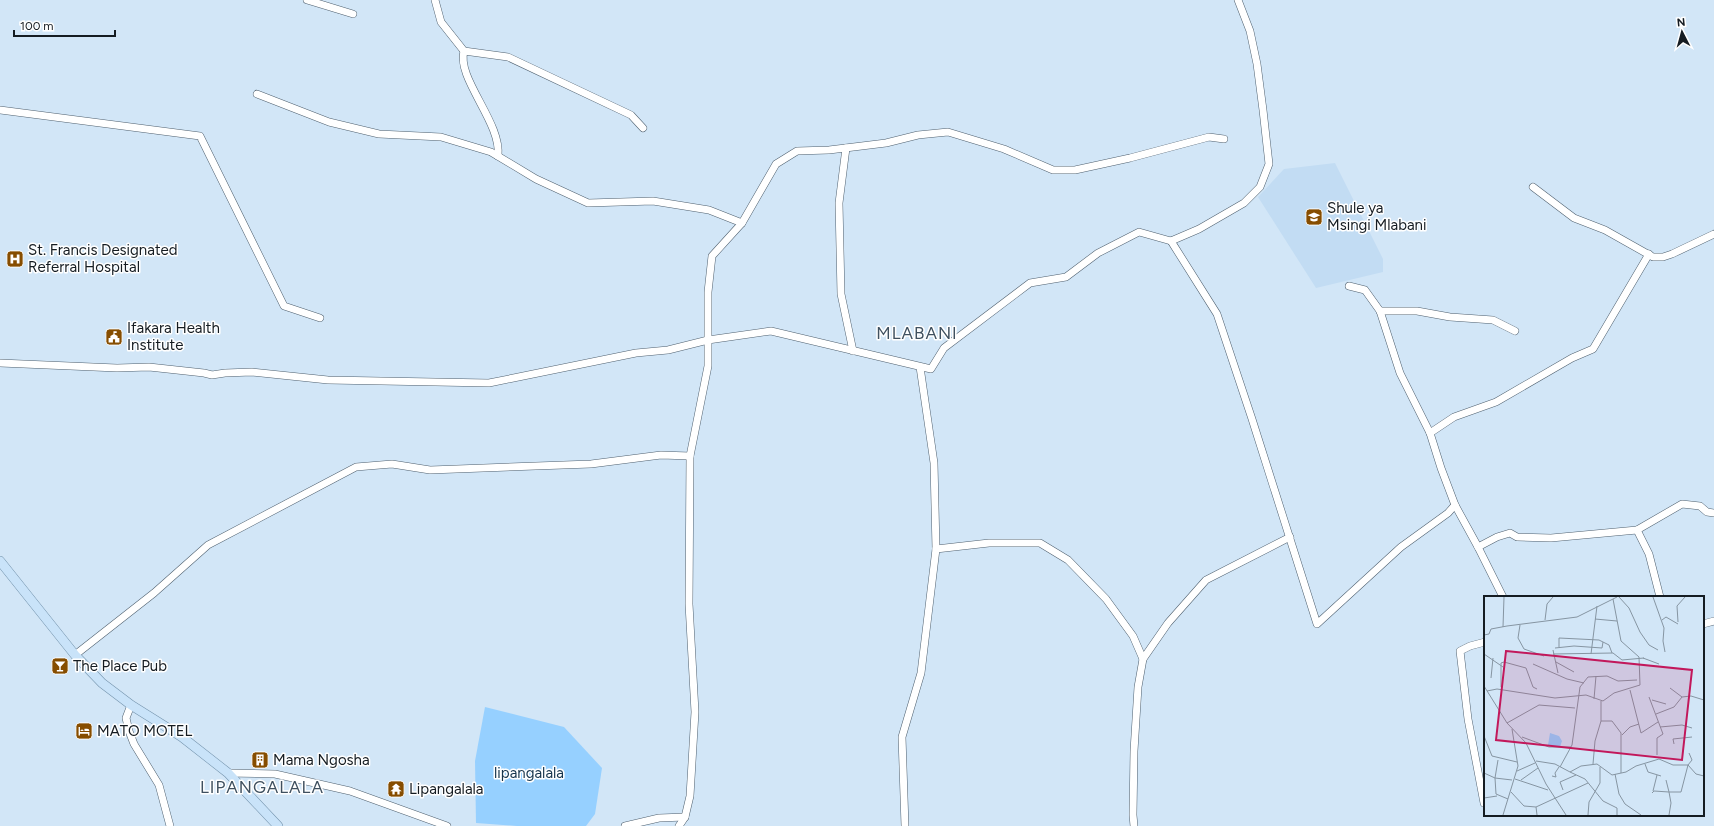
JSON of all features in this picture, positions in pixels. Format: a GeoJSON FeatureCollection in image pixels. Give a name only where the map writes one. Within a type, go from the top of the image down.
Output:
{"type":"FeatureCollection","features":[{"type":"Feature","properties":{"kind":"main road"},"geometry":{"type":"LineString","coordinates":[[0,561],[75,655],[102,683],[131,705],[182,737],[228,773],[278,826]]}},
{"type":"Feature","properties":{"kind":"street"},"geometry":{"type":"LineString","coordinates":[[307,0],[353,14]]}},
{"type":"Feature","properties":{"kind":"street"},"geometry":{"type":"LineString","coordinates":[[435,0],[441,22],[464,51],[508,57],[631,115],[644,128]]}},
{"type":"Feature","properties":{"kind":"street"},"geometry":{"type":"LineString","coordinates":[[0,363],[117,368],[149,367],[212,375],[252,372],[328,380],[489,383],[636,353],[668,350],[708,340],[771,331],[931,369],[944,348],[1030,282],[1066,277],[1098,253],[1139,232],[1171,241],[1199,229],[1244,203],[1260,187],[1269,164],[1257,64],[1250,31],[1238,0]]}},
{"type":"Feature","properties":{"kind":"street"},"geometry":{"type":"LineString","coordinates":[[464,51],[462,57],[463,68],[486,111],[499,148],[498,156]]}},
{"type":"Feature","properties":{"kind":"street"},"geometry":{"type":"LineString","coordinates":[[257,94],[329,122],[379,134],[440,137],[491,152],[536,179],[588,203],[653,201],[709,210],[742,224]]}},
{"type":"Feature","properties":{"kind":"street"},"geometry":{"type":"LineString","coordinates":[[0,110],[200,136],[284,306],[320,318]]}},
{"type":"Feature","properties":{"kind":"street"},"geometry":{"type":"LineString","coordinates":[[679,826],[685,817],[690,796],[695,712],[689,604],[690,456],[708,366],[708,292],[712,256],[742,224],[776,164],[797,151],[846,148],[886,143],[918,135],[948,132],[1004,149],[1053,170],[1075,170],[1130,158],[1209,137],[1224,139]]}},
{"type":"Feature","properties":{"kind":"street"},"geometry":{"type":"LineString","coordinates":[[846,148],[839,203],[840,294],[853,351]]}},
{"type":"Feature","properties":{"kind":"street"},"geometry":{"type":"LineString","coordinates":[[1533,187],[1574,218],[1605,230],[1653,257],[1663,257],[1714,234]]}},
{"type":"Feature","properties":{"kind":"street"},"geometry":{"type":"LineString","coordinates":[[1171,241],[1217,314],[1255,426],[1317,624],[1402,547],[1448,513],[1455,505]]}},
{"type":"Feature","properties":{"kind":"street"},"geometry":{"type":"LineString","coordinates":[[1430,433],[1454,417],[1496,402],[1572,358],[1594,349],[1649,254]]}},
{"type":"Feature","properties":{"kind":"street"},"geometry":{"type":"LineString","coordinates":[[1349,286],[1366,290],[1380,312],[1400,373],[1430,433],[1455,505],[1502,596]]}},
{"type":"Feature","properties":{"kind":"street"},"geometry":{"type":"LineString","coordinates":[[1380,312],[1418,311],[1450,317],[1493,320],[1515,331]]}},
{"type":"Feature","properties":{"kind":"street"},"geometry":{"type":"LineString","coordinates":[[905,826],[902,737],[921,673],[936,549],[934,463],[920,367]]}},
{"type":"Feature","properties":{"kind":"street"},"geometry":{"type":"LineString","coordinates":[[75,655],[154,594],[208,545],[356,467],[392,464],[430,470],[590,464],[661,456],[690,456]]}},
{"type":"Feature","properties":{"kind":"street"},"geometry":{"type":"LineString","coordinates":[[1478,547],[1497,537],[1510,533],[1517,537],[1551,538],[1638,530],[1682,504],[1700,506],[1707,512],[1714,513]]}},
{"type":"Feature","properties":{"kind":"street"},"geometry":{"type":"LineString","coordinates":[[1638,530],[1649,554],[1660,596]]}},
{"type":"Feature","properties":{"kind":"street"},"geometry":{"type":"LineString","coordinates":[[1134,826],[1133,815],[1138,687],[1143,659],[1168,623],[1206,580],[1290,537]]}},
{"type":"Feature","properties":{"kind":"street"},"geometry":{"type":"LineString","coordinates":[[936,549],[989,543],[1040,543],[1068,560],[1106,599],[1133,636],[1143,659]]}},
{"type":"Feature","properties":{"kind":"street"},"geometry":{"type":"LineString","coordinates":[[1704,624],[1714,621]]}},
{"type":"Feature","properties":{"kind":"street"},"geometry":{"type":"LineString","coordinates":[[1484,642],[1470,646],[1460,651],[1468,719],[1484,803]]}},
{"type":"Feature","properties":{"kind":"street"},"geometry":{"type":"LineString","coordinates":[[131,705],[126,718],[129,731],[134,744],[159,785],[170,826]]}},
{"type":"Feature","properties":{"kind":"street"},"geometry":{"type":"LineString","coordinates":[[228,773],[275,774],[350,791],[447,826]]}},
{"type":"Feature","properties":{"kind":"street"},"geometry":{"type":"LineString","coordinates":[[625,826],[659,818],[685,817]]}},
{"type":"Feature","properties":{"kind":"shaded area"},"geometry":{"type":"Polygon","coordinates":[[[1335,163],[1383,259],[1383,272],[1316,288],[1258,197],[1284,169],[1335,163]]]}},
{"type":"Feature","properties":{"kind":"green space","name":"lipangalala"},"geometry":{"type":"Polygon","coordinates":[[[485,707],[564,727],[602,768],[595,814],[586,826],[517,826],[476,823],[475,761],[485,707]]]}},
{"type":"Feature","properties":{"kind":"place","name":"Shule ya Msingi Mlabani"},"geometry":{"type":"Point","coordinates":[1314,217]}},
{"type":"Feature","properties":{"kind":"place","name":"St. Francis Designated Referral Hospital"},"geometry":{"type":"Point","coordinates":[15,259]}},
{"type":"Feature","properties":{"kind":"place","name":"Ifakara Health Institute"},"geometry":{"type":"Point","coordinates":[114,337]}},
{"type":"Feature","properties":{"kind":"place","name":"The Place Pub"},"geometry":{"type":"Point","coordinates":[60,666]}},
{"type":"Feature","properties":{"kind":"place","name":"MATO MOTEL"},"geometry":{"type":"Point","coordinates":[84,731]}},
{"type":"Feature","properties":{"kind":"place","name":"Mama Ngosha"},"geometry":{"type":"Point","coordinates":[260,760]}},
{"type":"Feature","properties":{"kind":"place","name":"Lipangalala"},"geometry":{"type":"Point","coordinates":[396,789]}},
{"type":"Feature","properties":{"kind":"district","name":"MLABANI"},"geometry":{"type":"Point","coordinates":[917,333]}},
{"type":"Feature","properties":{"kind":"district","name":"LIPANGALALA"},"geometry":{"type":"Point","coordinates":[262,787]}}]}
